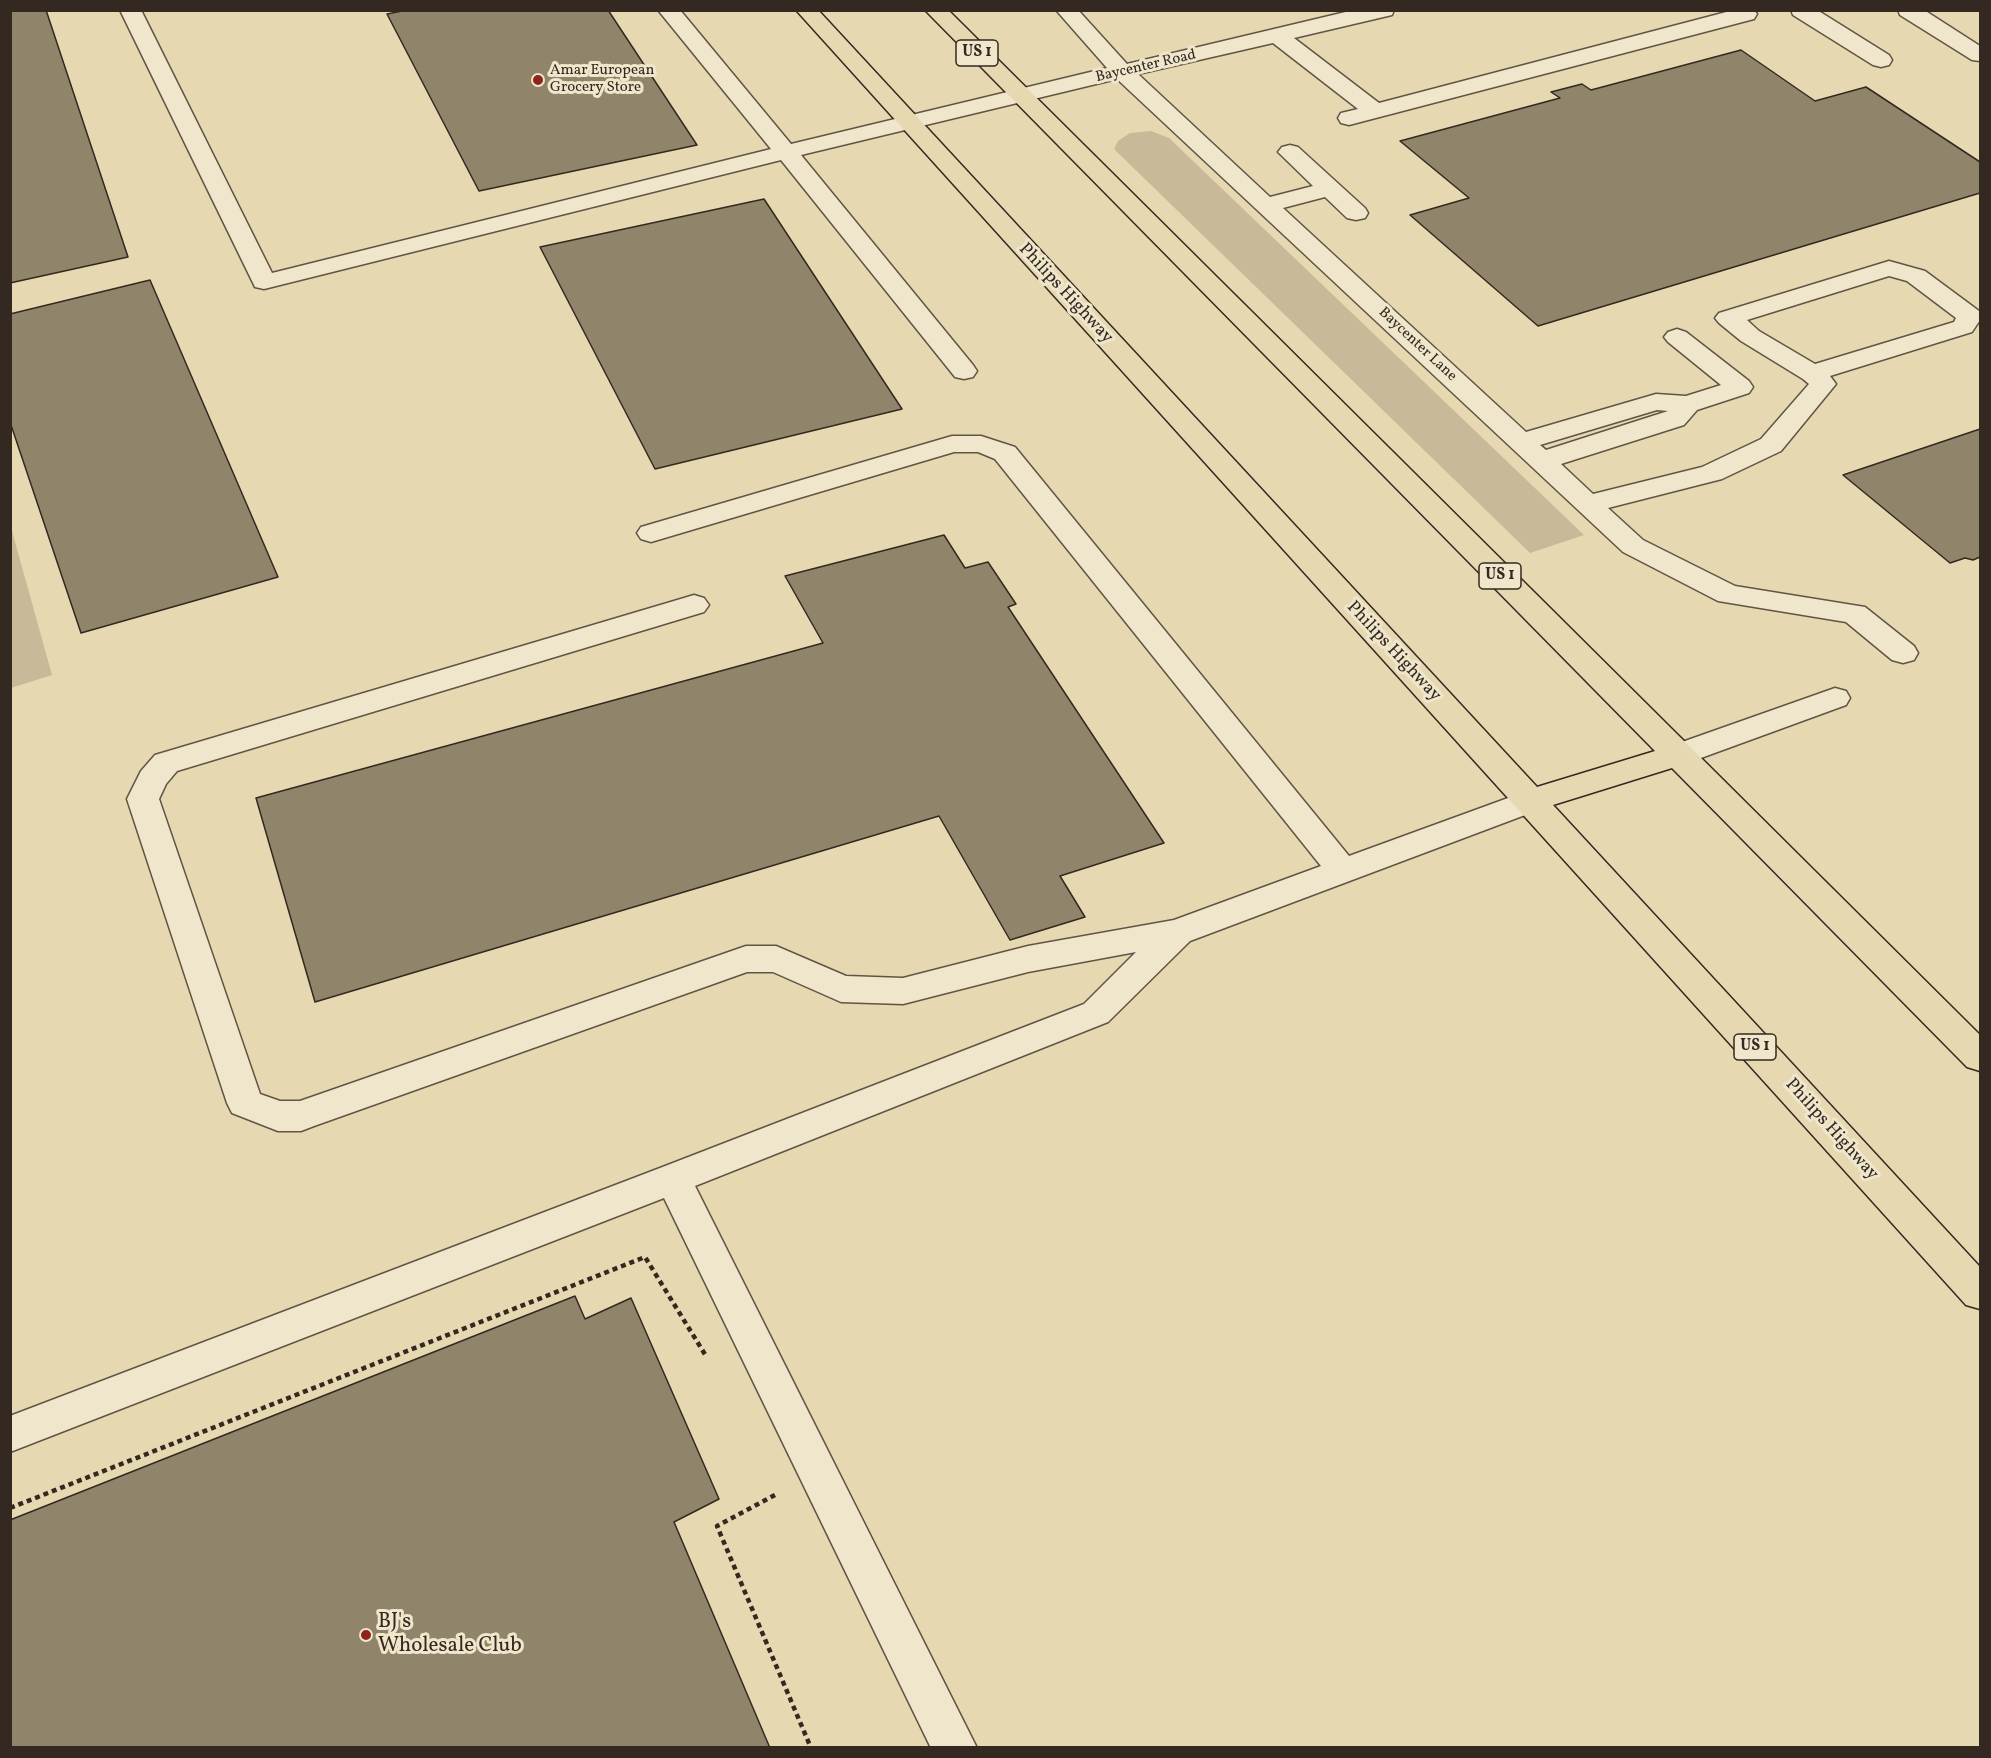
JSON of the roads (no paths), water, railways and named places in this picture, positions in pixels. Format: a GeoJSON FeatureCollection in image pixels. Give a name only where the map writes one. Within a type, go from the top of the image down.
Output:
{"type":"FeatureCollection","features":[{"type":"Feature","properties":{"kind":"main road","name":"Philips Highway"},"geometry":{"type":"LineString","coordinates":[[806,10],[1980,1293]]}},
{"type":"Feature","properties":{"kind":"main road","name":"US 1"},"geometry":{"type":"LineString","coordinates":[[935,10],[1980,1057]]}},
{"type":"Feature","properties":{"kind":"main road"},"geometry":{"type":"LineString","coordinates":[[1530,801],[1679,755]]}},
{"type":"Feature","properties":{"kind":"street","name":"Baycenter Road"},"geometry":{"type":"LineString","coordinates":[[130,10],[264,282],[907,122],[1278,36],[1337,15],[1384,10]]}},
{"type":"Feature","properties":{"kind":"street"},"geometry":{"type":"LineString","coordinates":[[668,10],[964,371]]}},
{"type":"Feature","properties":{"kind":"street","name":"Baycenter Lane"},"geometry":{"type":"LineString","coordinates":[[1066,10],[1122,72],[1633,546],[1728,594],[1854,614],[1903,653]]}},
{"type":"Feature","properties":{"kind":"street"},"geometry":{"type":"LineString","coordinates":[[1801,10],[1881,60]]}},
{"type":"Feature","properties":{"kind":"street"},"geometry":{"type":"LineString","coordinates":[[1908,10],[1980,55]]}},
{"type":"Feature","properties":{"kind":"street"},"geometry":{"type":"LineString","coordinates":[[1349,118],[1743,12]]}},
{"type":"Feature","properties":{"kind":"street"},"geometry":{"type":"LineString","coordinates":[[1278,36],[1376,111]]}},
{"type":"Feature","properties":{"kind":"street"},"geometry":{"type":"LineString","coordinates":[[1290,152],[1356,213]]}},
{"type":"Feature","properties":{"kind":"street"},"geometry":{"type":"LineString","coordinates":[[1265,205],[1330,189]]}},
{"type":"Feature","properties":{"kind":"street"},"geometry":{"type":"LineString","coordinates":[[1588,504],[1712,473],[1771,445],[1823,384],[1812,373],[1750,336],[1728,318],[1888,268],[1916,276],[1970,316],[1963,327],[1812,373]]}},
{"type":"Feature","properties":{"kind":"street"},"geometry":{"type":"LineString","coordinates":[[1522,442],[1656,402],[1688,404],[1740,387],[1677,337]]}},
{"type":"Feature","properties":{"kind":"street"},"geometry":{"type":"LineString","coordinates":[[1541,461],[1675,418],[1688,404]]}},
{"type":"Feature","properties":{"kind":"street"},"geometry":{"type":"LineString","coordinates":[[651,533],[952,444],[981,444],[1005,453],[1342,870]]}},
{"type":"Feature","properties":{"kind":"street"},"geometry":{"type":"LineString","coordinates":[[694,604],[166,762],[152,779],[143,800],[245,1103],[278,1116],[302,1116],[746,960],[776,960],[805,970],[841,989],[903,991],[1028,959],[1178,932],[1530,801]]}},
{"type":"Feature","properties":{"kind":"street"},"geometry":{"type":"LineString","coordinates":[[1679,755],[1836,698]]}},
{"type":"Feature","properties":{"kind":"street"},"geometry":{"type":"LineString","coordinates":[[10,1434],[673,1179],[1096,1013],[1178,932]]}},
{"type":"Feature","properties":{"kind":"street"},"geometry":{"type":"LineString","coordinates":[[673,1179],[955,1748]]}},
{"type":"Feature","properties":{"kind":"place","name":"Amar European Grocery Store"},"geometry":{"type":"Point","coordinates":[538,80]}},
{"type":"Feature","properties":{"kind":"place","name":"BJ's Wholesale Club"},"geometry":{"type":"Point","coordinates":[366,1635]}}]}
